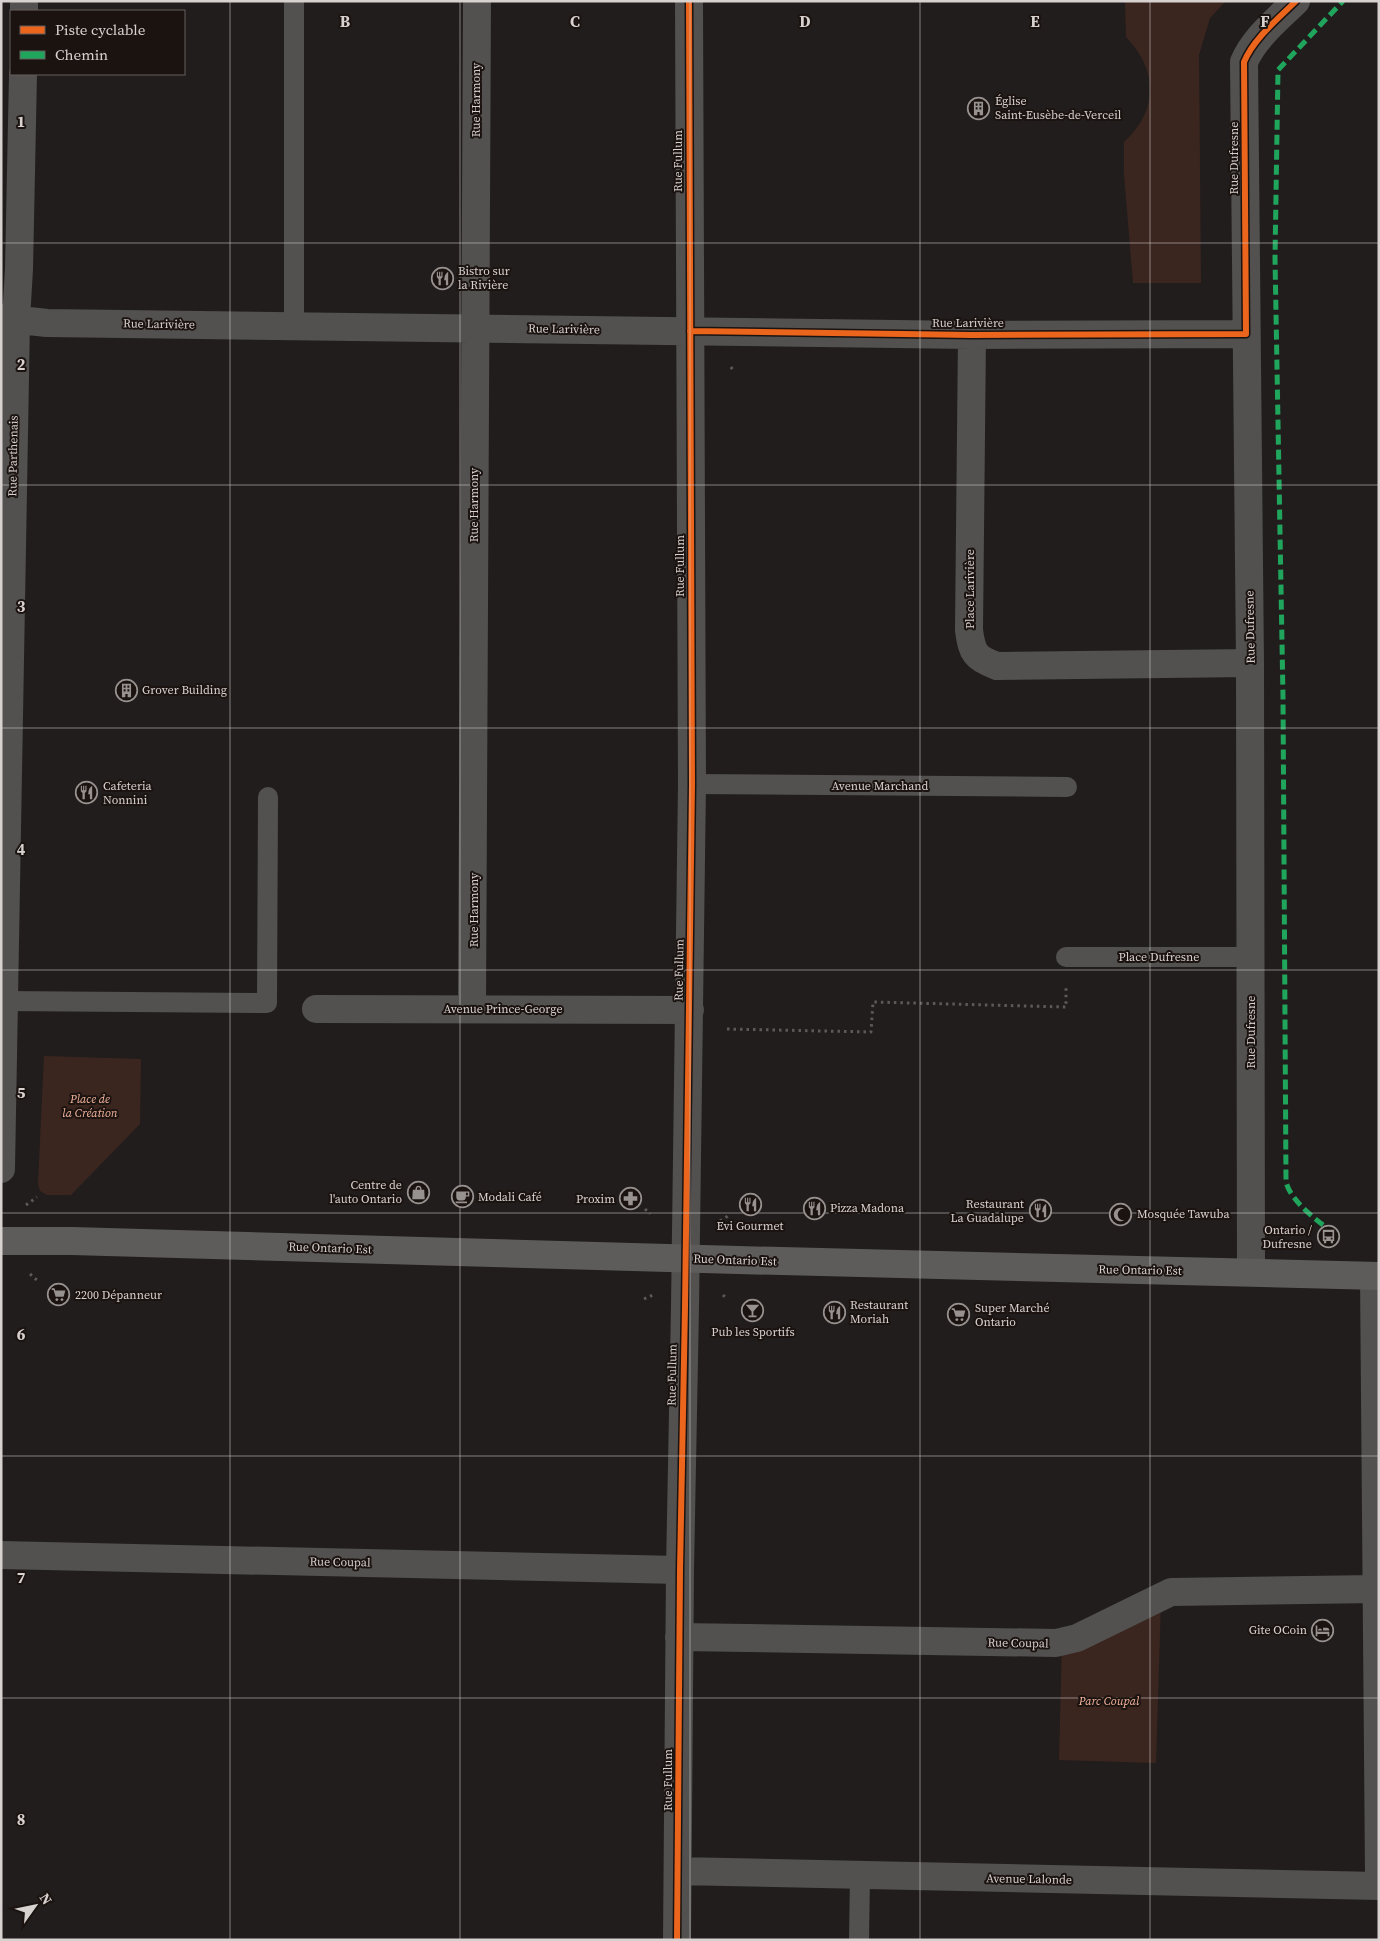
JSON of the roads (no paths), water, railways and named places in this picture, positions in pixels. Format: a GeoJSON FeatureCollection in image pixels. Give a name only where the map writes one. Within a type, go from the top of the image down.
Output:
{"type":"FeatureCollection","features":[{"type":"Feature","properties":{"kind":"main road","name":"Rue Ontario Est"},"geometry":{"type":"LineString","coordinates":[[1,1241],[72,1241],[1376,1276]]}},
{"type":"Feature","properties":{"kind":"street","name":"Rue Harmony"},"geometry":{"type":"LineString","coordinates":[[472,1010],[477,1]]}},
{"type":"Feature","properties":{"kind":"street","name":"Rue Fullum"},"geometry":{"type":"LineString","coordinates":[[677,1940],[679,1638],[692,784],[689,1]]}},
{"type":"Feature","properties":{"kind":"street","name":"Rue Dufresne"},"geometry":{"type":"LineString","coordinates":[[1251,1272],[1250,663],[1244,62],[1257,41],[1296,1]]}},
{"type":"Feature","properties":{"kind":"street","name":"Rue Parthenais"},"geometry":{"type":"LineString","coordinates":[[1,1169],[4,1001],[8,319],[19,269],[23,75]]}},
{"type":"Feature","properties":{"kind":"street","name":"Rue Larivière"},"geometry":{"type":"LineString","coordinates":[[8,319],[47,323],[972,335],[1246,334]]}},
{"type":"Feature","properties":{"kind":"street","name":"Place Larivière"},"geometry":{"type":"LineString","coordinates":[[972,335],[969,630],[971,647],[976,656],[997,666],[1250,663]]}},
{"type":"Feature","properties":{"kind":"street","name":"Avenue Prince-George"},"geometry":{"type":"LineString","coordinates":[[316,1009],[690,1010]]}},
{"type":"Feature","properties":{"kind":"street"},"geometry":{"type":"LineString","coordinates":[[1376,1276],[1376,1589],[1379,1874]]}},
{"type":"Feature","properties":{"kind":"street","name":"Rue Coupal"},"geometry":{"type":"LineString","coordinates":[[1,1555],[680,1570]]}},
{"type":"Feature","properties":{"kind":"street","name":"Rue Coupal"},"geometry":{"type":"LineString","coordinates":[[679,1638],[1056,1643],[1077,1638],[1171,1592],[1376,1589]]}},
{"type":"Feature","properties":{"kind":"street","name":"Avenue Lalonde"},"geometry":{"type":"LineString","coordinates":[[678,1871],[1379,1886]]}},
{"type":"Feature","properties":{"kind":"lane"},"geometry":{"type":"LineString","coordinates":[[294,1],[294,325]]}},
{"type":"Feature","properties":{"kind":"lane","name":"Avenue Marchand"},"geometry":{"type":"LineString","coordinates":[[692,784],[1068,787]]}},
{"type":"Feature","properties":{"kind":"lane"},"geometry":{"type":"LineString","coordinates":[[4,1001],[267,1003],[268,796]]}},
{"type":"Feature","properties":{"kind":"lane","name":"Place Dufresne"},"geometry":{"type":"LineString","coordinates":[[1066,957],[1251,957]]}},
{"type":"Feature","properties":{"kind":"lane"},"geometry":{"type":"LineString","coordinates":[[859,1940],[860,1876]]}},
{"type":"Feature","properties":{"kind":"place","name":"Église Saint-Eusèbe-de-Verceil"},"geometry":{"type":"Point","coordinates":[979,108]}},
{"type":"Feature","properties":{"kind":"place","name":"Bistro sur la Rivière"},"geometry":{"type":"Point","coordinates":[442,278]}},
{"type":"Feature","properties":{"kind":"place","name":"Grover Building"},"geometry":{"type":"Point","coordinates":[126,690]}},
{"type":"Feature","properties":{"kind":"place","name":"Cafeteria Nonnini"},"geometry":{"type":"Point","coordinates":[87,793]}},
{"type":"Feature","properties":{"kind":"place","name":"Centre de l'auto Ontario"},"geometry":{"type":"Point","coordinates":[418,1192]}},
{"type":"Feature","properties":{"kind":"place","name":"Modali Café"},"geometry":{"type":"Point","coordinates":[462,1197]}},
{"type":"Feature","properties":{"kind":"place","name":"Proxim"},"geometry":{"type":"Point","coordinates":[631,1199]}},
{"type":"Feature","properties":{"kind":"place","name":"Evi Gourmet"},"geometry":{"type":"Point","coordinates":[750,1205]}},
{"type":"Feature","properties":{"kind":"place","name":"Pizza Madona"},"geometry":{"type":"Point","coordinates":[814,1208]}},
{"type":"Feature","properties":{"kind":"place","name":"Restaurant La Guadalupe"},"geometry":{"type":"Point","coordinates":[1040,1211]}},
{"type":"Feature","properties":{"kind":"place","name":"Mosquée Tawuba"},"geometry":{"type":"Point","coordinates":[1121,1214]}},
{"type":"Feature","properties":{"kind":"place","name":"Ontario / Dufresne"},"geometry":{"type":"Point","coordinates":[1328,1237]}},
{"type":"Feature","properties":{"kind":"place","name":"2200 Dépanneur"},"geometry":{"type":"Point","coordinates":[59,1295]}},
{"type":"Feature","properties":{"kind":"place","name":"Pub les Sportifs"},"geometry":{"type":"Point","coordinates":[753,1311]}},
{"type":"Feature","properties":{"kind":"place","name":"Restaurant Moriah"},"geometry":{"type":"Point","coordinates":[834,1312]}},
{"type":"Feature","properties":{"kind":"place","name":"Super Marché Ontario"},"geometry":{"type":"Point","coordinates":[959,1315]}},
{"type":"Feature","properties":{"kind":"place","name":"Gite OCoin"},"geometry":{"type":"Point","coordinates":[1323,1630]}},
{"type":"Feature","properties":{"kind":"park label","name":"Place de la Création"},"geometry":{"type":"Point","coordinates":[90,1106]}},
{"type":"Feature","properties":{"kind":"park label","name":"Parc Coupal"},"geometry":{"type":"Point","coordinates":[1109,1701]}}]}
